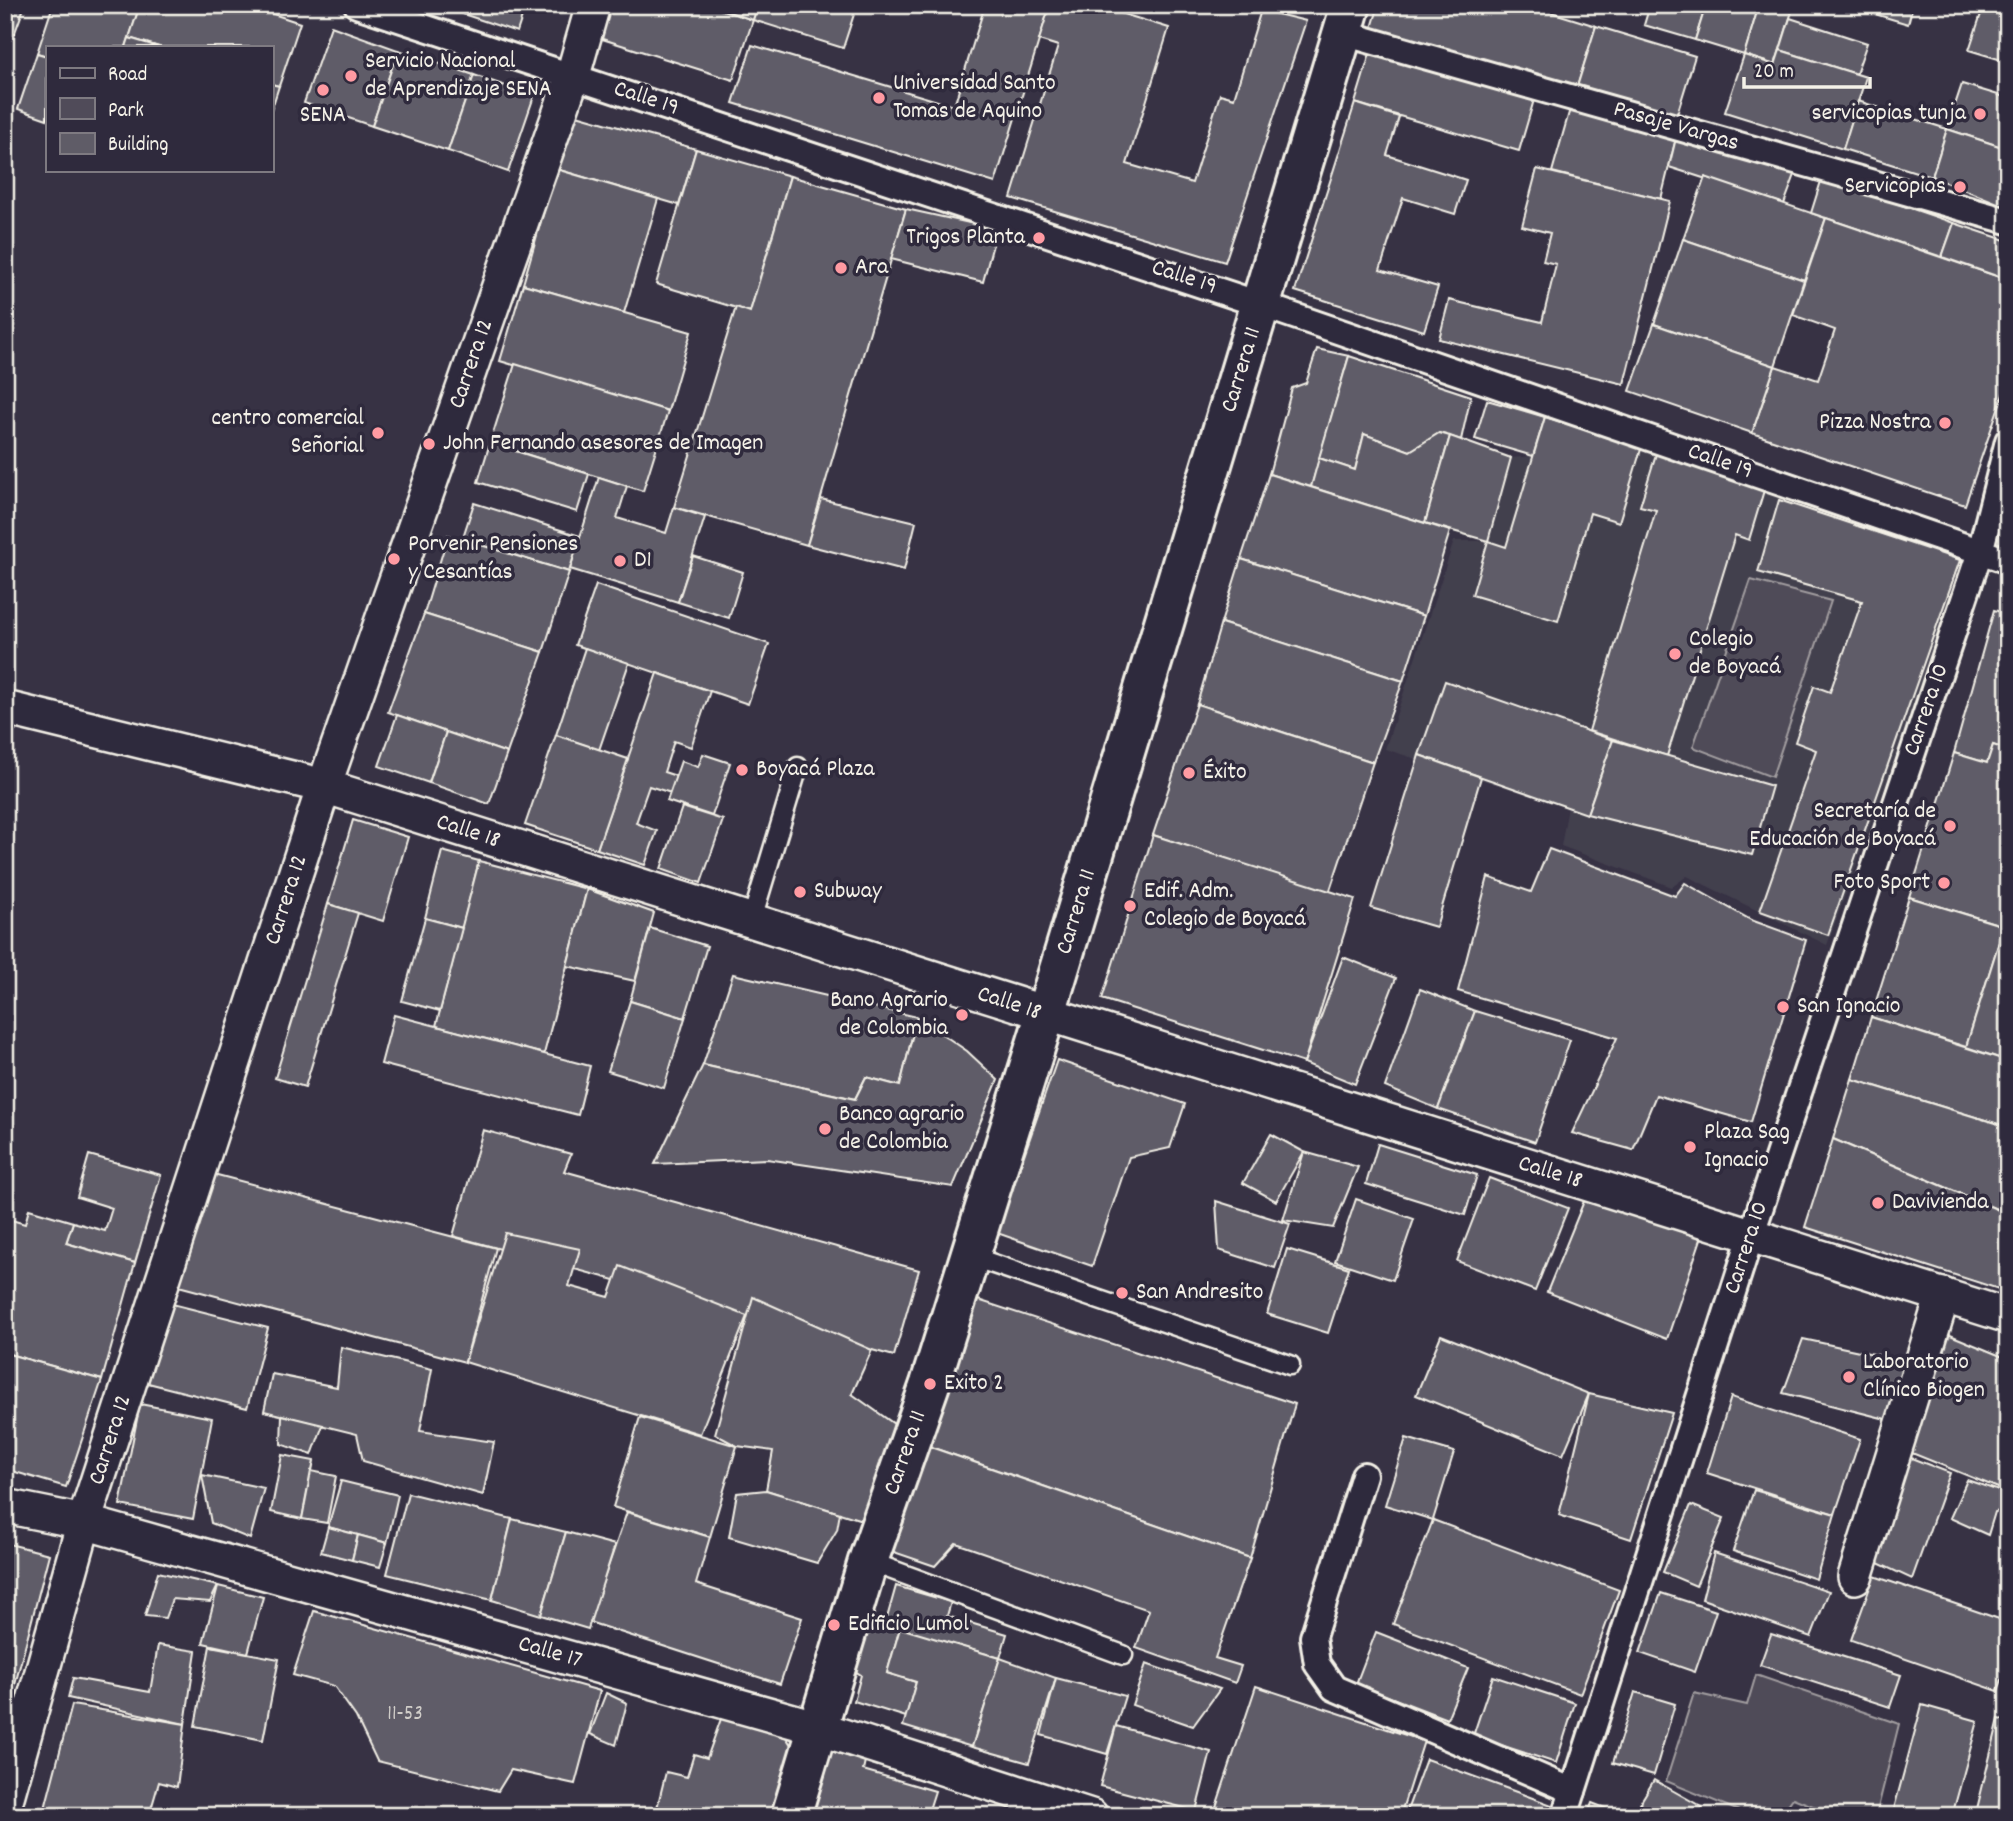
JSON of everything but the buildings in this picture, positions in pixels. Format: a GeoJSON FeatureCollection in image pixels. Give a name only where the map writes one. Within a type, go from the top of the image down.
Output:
{"type":"FeatureCollection","features":[{"type":"Feature","properties":{"kind":"main road","name":"Carrera 11"},"geometry":{"type":"LineString","coordinates":[[791,1816],[868,1561],[970,1256],[1045,1016],[1347,19]]}},
{"type":"Feature","properties":{"kind":"street","name":"Calle 19"},"geometry":{"type":"LineString","coordinates":[[356,5],[1262,305],[2008,561]]}},
{"type":"Feature","properties":{"kind":"street","name":"Carrera 12"},"geometry":{"type":"LineString","coordinates":[[5,1804],[84,1522],[324,786],[573,75],[593,5]]}},
{"type":"Feature","properties":{"kind":"street","name":"Pasaje Vargas"},"geometry":{"type":"LineString","coordinates":[[1347,19],[2008,221]]}},
{"type":"Feature","properties":{"kind":"street","name":"Carrera 10"},"geometry":{"type":"LineString","coordinates":[[1565,1816],[1751,1236],[1980,552],[2008,441]]}},
{"type":"Feature","properties":{"kind":"street","name":"Calle 18"},"geometry":{"type":"LineString","coordinates":[[5,708],[324,786],[1045,1016],[2008,1317]]}},
{"type":"Feature","properties":{"kind":"street"},"geometry":{"type":"LineString","coordinates":[[1855,1577],[1943,1296]]}},
{"type":"Feature","properties":{"kind":"street"},"geometry":{"type":"LineString","coordinates":[[1364,1475],[1313,1637],[1317,1664],[1334,1688],[1573,1791]]}},
{"type":"Feature","properties":{"kind":"street","name":"Calle 17"},"geometry":{"type":"LineString","coordinates":[[5,1506],[84,1522],[818,1728],[1091,1816]]}},
{"type":"Feature","properties":{"kind":"lane"},"geometry":{"type":"LineString","coordinates":[[751,922],[798,767]]}},
{"type":"Feature","properties":{"kind":"lane"},"geometry":{"type":"LineString","coordinates":[[970,1256],[1290,1365]]}},
{"type":"Feature","properties":{"kind":"lane"},"geometry":{"type":"LineString","coordinates":[[868,1561],[1123,1655]]}},
{"type":"Feature","properties":{"kind":"shaded area","name":"Colegio de Boyacá"},"geometry":{"type":"Polygon","coordinates":[[[1545,417],[1969,558],[1827,945],[1687,876],[1672,887],[1561,846],[1568,807],[1385,749],[1454,541],[1488,541],[1511,458],[1533,456],[1545,417]]]}},
{"type":"Feature","properties":{"kind":"green space"},"geometry":{"type":"Polygon","coordinates":[[[1751,580],[1831,601],[1772,777],[1693,747],[1751,580]]]}},
{"type":"Feature","properties":{"kind":"green space"},"geometry":{"type":"Polygon","coordinates":[[[1756,1675],[1899,1724],[1876,1816],[1838,1816],[1793,1798],[1780,1816],[1751,1816],[1666,1781],[1694,1693],[1747,1705],[1756,1675]]]}},
{"type":"Feature","properties":{"kind":"place","name":"Servicio Nacional de Aprendizaje SENA"},"geometry":{"type":"Point","coordinates":[351,76]}},
{"type":"Feature","properties":{"kind":"place","name":"SENA"},"geometry":{"type":"Point","coordinates":[323,90]}},
{"type":"Feature","properties":{"kind":"place","name":"Universidad Santo Tomas de Aquino"},"geometry":{"type":"Point","coordinates":[879,98]}},
{"type":"Feature","properties":{"kind":"place","name":"servicopias tunja"},"geometry":{"type":"Point","coordinates":[1980,114]}},
{"type":"Feature","properties":{"kind":"place","name":"Servicopias"},"geometry":{"type":"Point","coordinates":[1960,187]}},
{"type":"Feature","properties":{"kind":"place","name":"Trigos Planta"},"geometry":{"type":"Point","coordinates":[1039,238]}},
{"type":"Feature","properties":{"kind":"place","name":"Ara"},"geometry":{"type":"Point","coordinates":[841,268]}},
{"type":"Feature","properties":{"kind":"place","name":"Pizza Nostra"},"geometry":{"type":"Point","coordinates":[1945,423]}},
{"type":"Feature","properties":{"kind":"place","name":"centro comercial Señorial"},"geometry":{"type":"Point","coordinates":[378,433]}},
{"type":"Feature","properties":{"kind":"place","name":"John Fernando asesores de Imagen"},"geometry":{"type":"Point","coordinates":[429,444]}},
{"type":"Feature","properties":{"kind":"place","name":"Porvenir Pensiones y Cesantías"},"geometry":{"type":"Point","coordinates":[394,559]}},
{"type":"Feature","properties":{"kind":"place","name":"D1"},"geometry":{"type":"Point","coordinates":[620,561]}},
{"type":"Feature","properties":{"kind":"place","name":"Colegio de Boyacá"},"geometry":{"type":"Point","coordinates":[1675,654]}},
{"type":"Feature","properties":{"kind":"place","name":"Boyacá Plaza"},"geometry":{"type":"Point","coordinates":[742,770]}},
{"type":"Feature","properties":{"kind":"place","name":"Éxito"},"geometry":{"type":"Point","coordinates":[1189,773]}},
{"type":"Feature","properties":{"kind":"place","name":"Secretaría de Educación de Boyacá"},"geometry":{"type":"Point","coordinates":[1950,826]}},
{"type":"Feature","properties":{"kind":"place","name":"Foto Sport"},"geometry":{"type":"Point","coordinates":[1944,883]}},
{"type":"Feature","properties":{"kind":"place","name":"Subway"},"geometry":{"type":"Point","coordinates":[800,892]}},
{"type":"Feature","properties":{"kind":"place","name":"Edif. Adm. Colegio de Boyacá"},"geometry":{"type":"Point","coordinates":[1130,906]}},
{"type":"Feature","properties":{"kind":"place","name":"San Ignacio"},"geometry":{"type":"Point","coordinates":[1783,1007]}},
{"type":"Feature","properties":{"kind":"place","name":"Bano Agrario de Colombia"},"geometry":{"type":"Point","coordinates":[962,1015]}},
{"type":"Feature","properties":{"kind":"place","name":"Banco agrario de Colombia"},"geometry":{"type":"Point","coordinates":[825,1129]}},
{"type":"Feature","properties":{"kind":"place","name":"Plaza Sag Ignacio"},"geometry":{"type":"Point","coordinates":[1690,1147]}},
{"type":"Feature","properties":{"kind":"place","name":"Davivienda"},"geometry":{"type":"Point","coordinates":[1878,1203]}},
{"type":"Feature","properties":{"kind":"place","name":"San Andresito"},"geometry":{"type":"Point","coordinates":[1122,1293]}},
{"type":"Feature","properties":{"kind":"place","name":"Laboratorio Clínico Biogen"},"geometry":{"type":"Point","coordinates":[1849,1377]}},
{"type":"Feature","properties":{"kind":"place","name":"Exito 2"},"geometry":{"type":"Point","coordinates":[930,1384]}},
{"type":"Feature","properties":{"kind":"place","name":"Edificio Lumol"},"geometry":{"type":"Point","coordinates":[834,1625]}}]}
